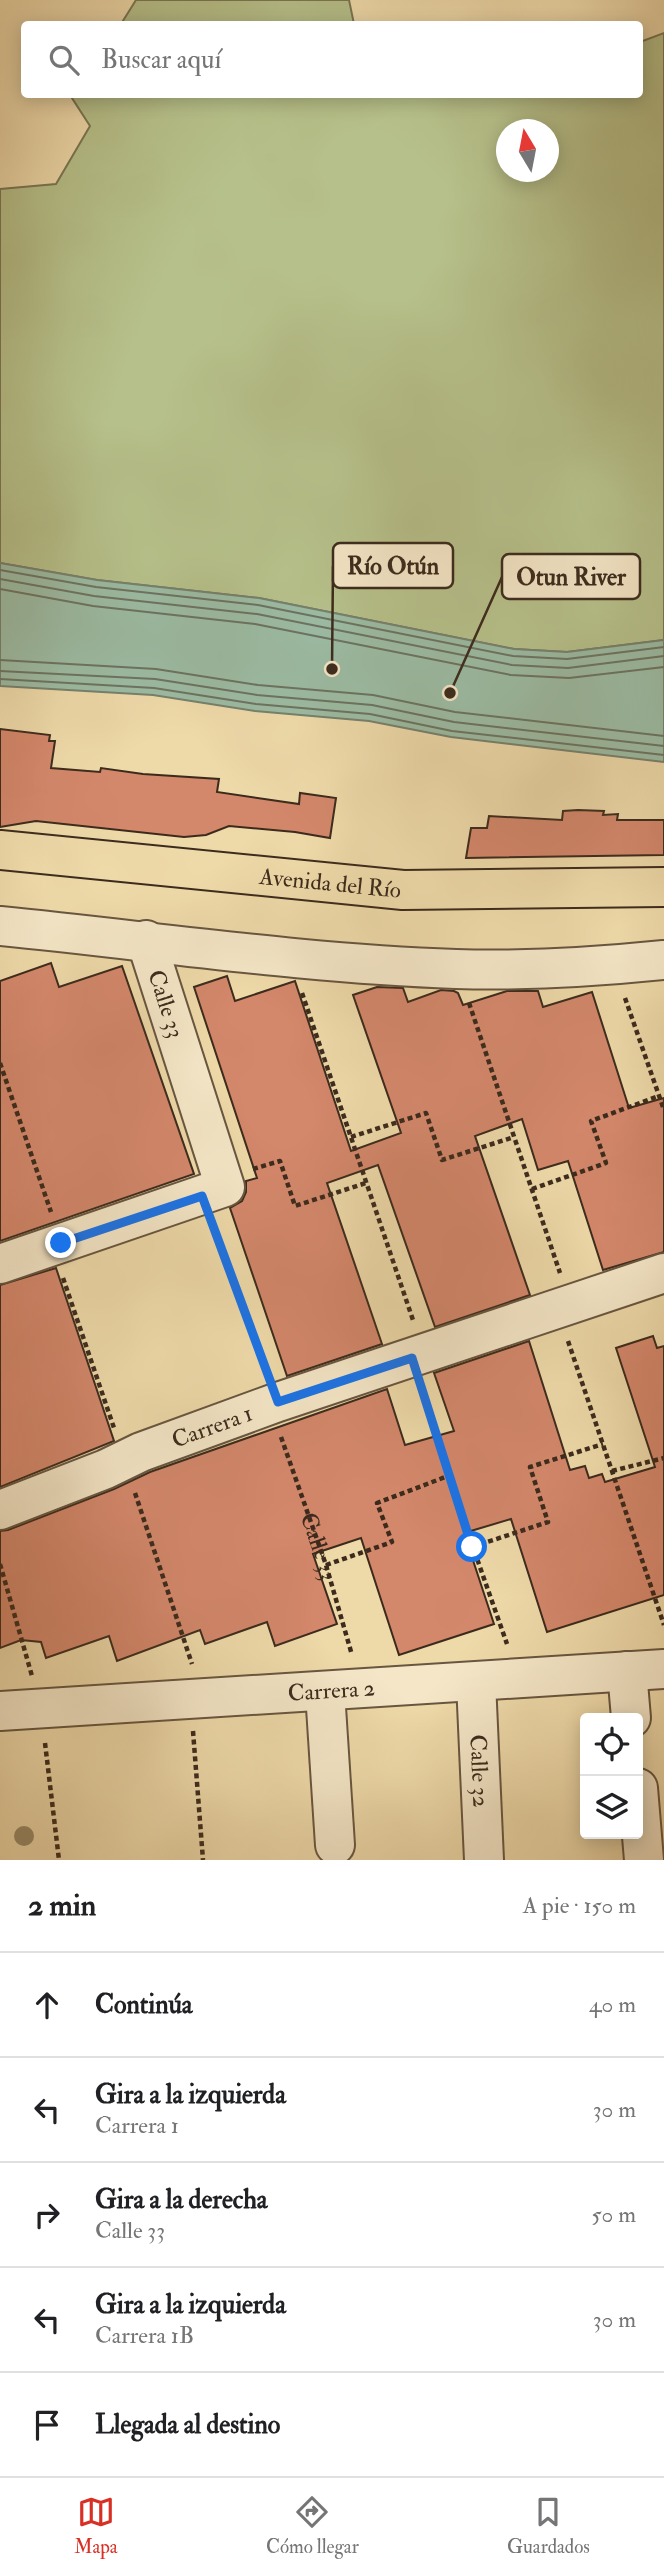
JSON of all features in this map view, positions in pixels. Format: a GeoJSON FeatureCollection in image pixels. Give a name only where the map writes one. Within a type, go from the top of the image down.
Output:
{"type":"FeatureCollection","features":[{"type":"Feature","properties":{"kind":"main road","name":"Avenida del Río"},"geometry":{"type":"LineString","coordinates":[[0,850],[403,890],[664,887]]}},
{"type":"Feature","properties":{"kind":"street"},"geometry":{"type":"LineString","coordinates":[[0,926],[289,957],[457,969],[613,965],[664,960]]}},
{"type":"Feature","properties":{"kind":"street","name":"Calle 33"},"geometry":{"type":"LineString","coordinates":[[146,940],[216,1187]]}},
{"type":"Feature","properties":{"kind":"street"},"geometry":{"type":"LineString","coordinates":[[0,1264],[216,1187]]}},
{"type":"Feature","properties":{"kind":"street","name":"Carrera 1"},"geometry":{"type":"LineString","coordinates":[[0,1510],[106,1469],[141,1452],[664,1273]]}},
{"type":"Feature","properties":{"kind":"street"},"geometry":{"type":"LineString","coordinates":[[632,1713],[645,1670]]}},
{"type":"Feature","properties":{"kind":"street","name":"Carrera 2"},"geometry":{"type":"LineString","coordinates":[[0,1712],[645,1670]]}},
{"type":"Feature","properties":{"kind":"street","name":"Calle 32"},"geometry":{"type":"LineString","coordinates":[[476,1682],[484,1860]]}},
{"type":"Feature","properties":{"kind":"street"},"geometry":{"type":"LineString","coordinates":[[324,1692],[335,1845]]}},
{"type":"Feature","properties":{"kind":"street"},"geometry":{"type":"LineString","coordinates":[[642,1839],[644,1860]]}},
{"type":"Feature","properties":{"kind":"path"},"geometry":{"type":"LineString","coordinates":[[289,957],[366,1184],[418,1356],[448,1476],[519,1678]]}},
{"type":"Feature","properties":{"kind":"path"},"geometry":{"type":"LineString","coordinates":[[613,965],[664,1110]]}},
{"type":"Feature","properties":{"kind":"path"},"geometry":{"type":"LineString","coordinates":[[457,969],[532,1189],[603,1444],[664,1625]]}},
{"type":"Feature","properties":{"kind":"path"},"geometry":{"type":"LineString","coordinates":[[0,1063],[61,1243]]}},
{"type":"Feature","properties":{"kind":"path"},"geometry":{"type":"LineString","coordinates":[[532,1189],[606,1163],[591,1121],[659,1096]]}},
{"type":"Feature","properties":{"kind":"path"},"geometry":{"type":"LineString","coordinates":[[351,1137],[426,1113],[442,1160],[514,1137]]}},
{"type":"Feature","properties":{"kind":"path"},"geometry":{"type":"LineString","coordinates":[[216,1187],[280,1161],[295,1206],[366,1184]]}},
{"type":"Feature","properties":{"kind":"path","name":"Calle 33"},"geometry":{"type":"LineString","coordinates":[[216,1187],[274,1405],[326,1564],[362,1689]]}},
{"type":"Feature","properties":{"kind":"path"},"geometry":{"type":"LineString","coordinates":[[472,1547],[548,1522],[530,1467],[603,1444]]}},
{"type":"Feature","properties":{"kind":"path"},"geometry":{"type":"LineString","coordinates":[[612,1471],[664,1458]]}},
{"type":"Feature","properties":{"kind":"path"},"geometry":{"type":"LineString","coordinates":[[326,1564],[392,1542],[377,1503],[448,1476]]}},
{"type":"Feature","properties":{"kind":"path"},"geometry":{"type":"LineString","coordinates":[[0,1564],[41,1708],[59,1860]]}},
{"type":"Feature","properties":{"kind":"path"},"geometry":{"type":"LineString","coordinates":[[190,1699],[204,1860]]}},
{"type":"Feature","properties":{"kind":"shaded area"},"geometry":{"type":"Polygon","coordinates":[[[136,0],[349,0],[353,21],[123,21],[136,0]]]}},
{"type":"Feature","properties":{"kind":"shaded area"},"geometry":{"type":"Polygon","coordinates":[[[664,33],[664,640],[567,652],[514,649],[259,598],[97,580],[0,563],[0,189],[56,184],[90,126],[72,98],[643,98],[643,41],[664,33]]]}},
{"type":"Feature","properties":{"kind":"water"},"geometry":{"type":"Polygon","coordinates":[[[0,563],[97,580],[259,598],[514,649],[567,652],[664,640],[664,762],[451,737],[369,721],[255,711],[153,695],[0,686],[0,563]]]}},
{"type":"Feature","properties":{"kind":"building"},"geometry":{"type":"Polygon","coordinates":[[[0,729],[50,735],[49,741],[55,741],[51,768],[100,772],[101,768],[219,779],[217,792],[299,804],[300,793],[336,798],[330,838],[229,826],[206,835],[184,837],[36,821],[0,827],[0,729]]]}},
{"type":"Feature","properties":{"kind":"building"},"geometry":{"type":"Polygon","coordinates":[[[563,811],[604,811],[603,815],[618,814],[617,820],[664,820],[664,855],[466,858],[471,828],[487,828],[489,816],[562,820],[563,811]]]}},
{"type":"Feature","properties":{"kind":"building"},"geometry":{"type":"Polygon","coordinates":[[[51,963],[59,987],[122,966],[194,1174],[0,1241],[0,981],[51,963]]]}},
{"type":"Feature","properties":{"kind":"building"},"geometry":{"type":"Polygon","coordinates":[[[227,976],[235,1001],[295,981],[351,1151],[401,1133],[353,995],[377,987],[403,988],[408,1002],[441,990],[454,991],[458,993],[463,1005],[507,991],[538,991],[543,1007],[592,992],[629,1108],[664,1098],[664,1252],[603,1270],[568,1161],[538,1170],[522,1119],[475,1136],[530,1295],[435,1327],[378,1165],[327,1183],[382,1344],[287,1376],[230,1208],[242,1201],[246,1192],[246,1181],[257,1178],[194,987],[227,976]]]}},
{"type":"Feature","properties":{"kind":"building"},"geometry":{"type":"Polygon","coordinates":[[[56,1268],[114,1441],[0,1487],[0,1285],[56,1268]]]}},
{"type":"Feature","properties":{"kind":"building"},"geometry":{"type":"Polygon","coordinates":[[[653,1336],[657,1348],[664,1346],[664,1595],[547,1632],[511,1519],[464,1533],[494,1624],[399,1655],[361,1538],[313,1554],[337,1624],[275,1646],[267,1622],[205,1644],[200,1630],[117,1661],[109,1636],[46,1658],[41,1642],[21,1640],[0,1648],[0,1531],[114,1489],[150,1472],[387,1389],[405,1445],[454,1431],[434,1373],[529,1341],[570,1470],[585,1466],[589,1478],[602,1474],[605,1482],[655,1467],[616,1348],[653,1336]]]}},
{"type":"Feature","properties":{"kind":"place","name":"Río Otún"},"geometry":{"type":"Point","coordinates":[332,669]}},
{"type":"Feature","properties":{"kind":"place","name":"Otun River"},"geometry":{"type":"Point","coordinates":[450,693]}},
{"type":"Feature","properties":{"kind":"route"},"geometry":{"type":"LineString","coordinates":[[61,1243],[202,1196],[278,1402],[412,1358],[472,1547]]}}]}
